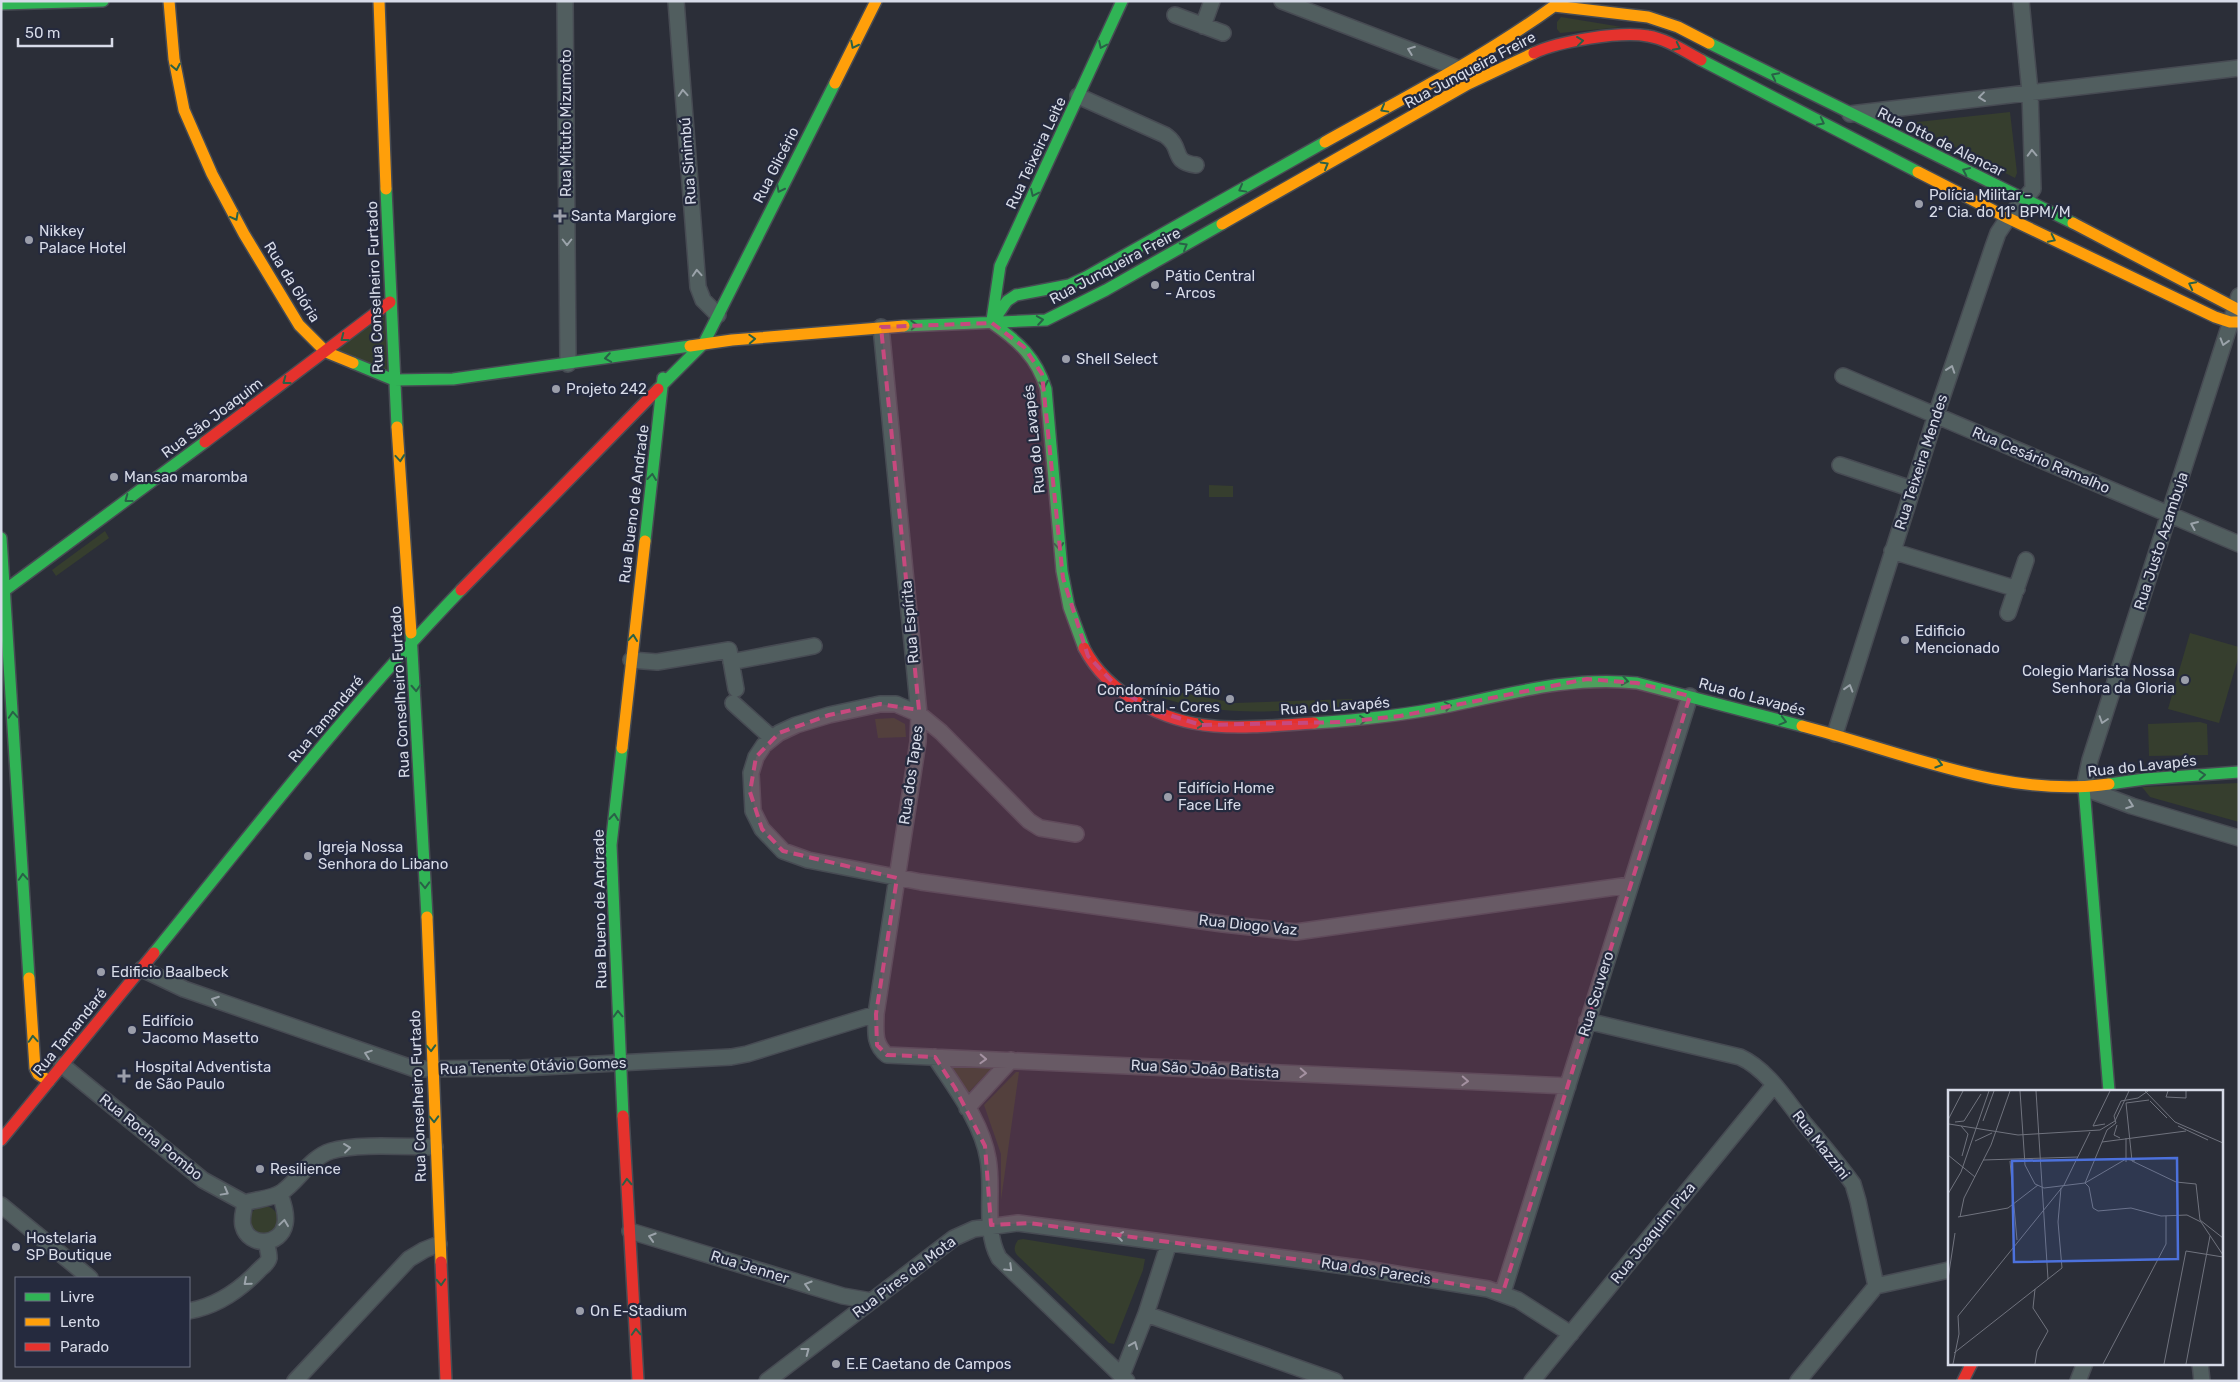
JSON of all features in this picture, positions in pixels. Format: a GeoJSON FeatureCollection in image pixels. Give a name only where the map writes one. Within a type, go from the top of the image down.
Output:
{"type":"FeatureCollection","features":[{"type":"Feature","properties":{"kind":"street"},"geometry":{"type":"LineString","coordinates":[[1,4],[103,1]]}},
{"type":"Feature","properties":{"kind":"street","name":"Rua da Glória"},"geometry":{"type":"LineString","coordinates":[[169,1],[174,59],[184,110],[212,174],[244,234],[299,325],[326,352],[394,380],[429,380],[452,379],[568,364],[704,344]]}},
{"type":"Feature","properties":{"kind":"street","name":"Rua Conselheiro Furtado"},"geometry":{"type":"LineString","coordinates":[[379,1],[394,380],[424,841],[446,1381]]}},
{"type":"Feature","properties":{"kind":"street","name":"Rua Mituto Mizumoto"},"geometry":{"type":"LineString","coordinates":[[565,1],[568,364]]}},
{"type":"Feature","properties":{"kind":"street","name":"Rua Sinimbú"},"geometry":{"type":"LineString","coordinates":[[676,1],[698,287],[703,300],[716,318]]}},
{"type":"Feature","properties":{"kind":"street","name":"Rua Glicério"},"geometry":{"type":"LineString","coordinates":[[704,344],[876,1]]}},
{"type":"Feature","properties":{"kind":"street","name":"Rua Teixeira Leite"},"geometry":{"type":"LineString","coordinates":[[992,323],[1000,266],[1122,1]]}},
{"type":"Feature","properties":{"kind":"street"},"geometry":{"type":"LineString","coordinates":[[1203,26],[1212,1]]}},
{"type":"Feature","properties":{"kind":"street"},"geometry":{"type":"LineString","coordinates":[[1282,1],[1457,68]]}},
{"type":"Feature","properties":{"kind":"street"},"geometry":{"type":"LineString","coordinates":[[2021,1],[2030,92],[2034,184],[2026,199]]}},
{"type":"Feature","properties":{"kind":"street"},"geometry":{"type":"LineString","coordinates":[[1552,26],[1553,4],[1630,7],[1631,34],[1663,40],[2008,218],[2236,311]]}},
{"type":"Feature","properties":{"kind":"street","name":"Rua Junqueira Freire"},"geometry":{"type":"LineString","coordinates":[[992,323],[1007,301],[1016,295],[1069,285],[1457,68],[1528,25],[1553,4]]}},
{"type":"Feature","properties":{"kind":"street","name":"Rua Otto de Alencar"},"geometry":{"type":"LineString","coordinates":[[1630,7],[1678,27],[1928,153],[2026,199],[2236,311]]}},
{"type":"Feature","properties":{"kind":"street"},"geometry":{"type":"LineString","coordinates":[[1175,15],[1223,32]]}},
{"type":"Feature","properties":{"kind":"street","name":"Rua Junqueira Freire"},"geometry":{"type":"LineString","coordinates":[[992,323],[1046,320],[1106,290],[1468,84],[1550,41],[1631,34]]}},
{"type":"Feature","properties":{"kind":"street"},"geometry":{"type":"LineString","coordinates":[[1850,114],[2239,68]]}},
{"type":"Feature","properties":{"kind":"street"},"geometry":{"type":"LineString","coordinates":[[1078,96],[1164,135],[1174,143],[1181,161],[1185,164],[1196,165]]}},
{"type":"Feature","properties":{"kind":"street","name":"Rua Teixeira Mendes"},"geometry":{"type":"LineString","coordinates":[[1835,734],[1912,489],[1993,247],[1998,233],[2008,218],[2026,199]]}},
{"type":"Feature","properties":{"kind":"street"},"geometry":{"type":"LineString","coordinates":[[1210,207],[1221,225]]}},
{"type":"Feature","properties":{"kind":"street","name":"Rua São Joaquim"},"geometry":{"type":"LineString","coordinates":[[3,592],[326,352],[390,302]]}},
{"type":"Feature","properties":{"kind":"street","name":"Rua Justo Azambuja"},"geometry":{"type":"LineString","coordinates":[[2084,788],[2090,760],[2236,311]]}},
{"type":"Feature","properties":{"kind":"street"},"geometry":{"type":"LineString","coordinates":[[716,318],[720,331],[732,340]]}},
{"type":"Feature","properties":{"kind":"street"},"geometry":{"type":"LineString","coordinates":[[704,344],[881,327],[967,322],[992,323]]}},
{"type":"Feature","properties":{"kind":"street","name":"Rua do Lavapés"},"geometry":{"type":"LineString","coordinates":[[992,323],[1024,347],[1036,361],[1042,374],[1046,389],[1063,578],[1075,623],[1088,656],[1102,674],[1120,690],[1153,710],[1201,725],[1263,726],[1342,722],[1400,716],[1587,679],[1611,678],[1690,696],[1835,734],[1995,781],[2084,788],[2145,779],[2239,772]]}},
{"type":"Feature","properties":{"kind":"street","name":"Rua Espírita"},"geometry":{"type":"LineString","coordinates":[[881,327],[919,714]]}},
{"type":"Feature","properties":{"kind":"street","name":"Rua Tamandaré"},"geometry":{"type":"LineString","coordinates":[[1,1140],[306,766],[412,640],[663,383],[704,344]]}},
{"type":"Feature","properties":{"kind":"street","name":"Rua Bueno de Andrade"},"geometry":{"type":"LineString","coordinates":[[638,1381],[620,1063],[611,844],[663,383],[661,366],[656,351]]}},
{"type":"Feature","properties":{"kind":"street","name":"Rua Cesário Ramalho"},"geometry":{"type":"LineString","coordinates":[[1843,376],[2239,544]]}},
{"type":"Feature","properties":{"kind":"street"},"geometry":{"type":"LineString","coordinates":[[396,409],[404,395],[429,380]]}},
{"type":"Feature","properties":{"kind":"street"},"geometry":{"type":"LineString","coordinates":[[1840,465],[1912,489]]}},
{"type":"Feature","properties":{"kind":"street"},"geometry":{"type":"LineString","coordinates":[[1,538],[35,1068],[38,1074],[49,1082]]}},
{"type":"Feature","properties":{"kind":"street"},"geometry":{"type":"LineString","coordinates":[[1892,552],[2017,589]]}},
{"type":"Feature","properties":{"kind":"street"},"geometry":{"type":"LineString","coordinates":[[2008,613],[2026,560]]}},
{"type":"Feature","properties":{"kind":"street"},"geometry":{"type":"LineString","coordinates":[[731,662],[814,646]]}},
{"type":"Feature","properties":{"kind":"street"},"geometry":{"type":"LineString","coordinates":[[631,660],[656,662],[729,650],[735,696],[772,738]]}},
{"type":"Feature","properties":{"kind":"street","name":"Rua Scuvero"},"geometry":{"type":"LineString","coordinates":[[1503,1292],[1690,696]]}},
{"type":"Feature","properties":{"kind":"street","name":"Rua dos Tapes"},"geometry":{"type":"LineString","coordinates":[[880,704],[896,704],[919,714],[918,742],[897,878],[808,860],[783,851],[772,842],[762,829],[753,811],[750,792],[751,773],[756,757],[764,745],[772,738],[796,725],[820,717],[880,704]]}},
{"type":"Feature","properties":{"kind":"street"},"geometry":{"type":"LineString","coordinates":[[919,714],[941,732],[1029,822],[1040,828],[1076,834]]}},
{"type":"Feature","properties":{"kind":"street"},"geometry":{"type":"LineString","coordinates":[[2109,1090],[2084,788],[2132,806],[2239,838]]}},
{"type":"Feature","properties":{"kind":"street"},"geometry":{"type":"LineString","coordinates":[[876,1014],[897,878]]}},
{"type":"Feature","properties":{"kind":"street","name":"Rua Diogo Vaz"},"geometry":{"type":"LineString","coordinates":[[897,878],[1223,924],[1296,932],[1630,885]]}},
{"type":"Feature","properties":{"kind":"street","name":"Rua Tenente Otávio Gomes"},"geometry":{"type":"LineString","coordinates":[[142,969],[184,989],[307,1033],[406,1067],[432,1070],[620,1063],[739,1056],[876,1014]]}},
{"type":"Feature","properties":{"kind":"street","name":"Rua São João Batista"},"geometry":{"type":"LineString","coordinates":[[876,1014],[875,1034],[877,1045],[887,1054],[1568,1086]]}},
{"type":"Feature","properties":{"kind":"street","name":"Rua Mazzini"},"geometry":{"type":"LineString","coordinates":[[1587,1021],[1740,1056],[1750,1061],[1774,1085],[1853,1184],[1876,1286]]}},
{"type":"Feature","properties":{"kind":"street"},"geometry":{"type":"LineString","coordinates":[[935,1057],[981,1134],[988,1158],[991,1183],[992,1242],[999,1258],[1124,1378],[1169,1243]]}},
{"type":"Feature","properties":{"kind":"street"},"geometry":{"type":"LineString","coordinates":[[967,1108],[1011,1060]]}},
{"type":"Feature","properties":{"kind":"street","name":"Rua Rocha Pombo"},"geometry":{"type":"LineString","coordinates":[[62,1065],[203,1180],[245,1203]]}},
{"type":"Feature","properties":{"kind":"street","name":"Rua Joaquim Piza"},"geometry":{"type":"LineString","coordinates":[[1532,1381],[1774,1085]]}},
{"type":"Feature","properties":{"kind":"street"},"geometry":{"type":"LineString","coordinates":[[280,1194],[285,1213],[285,1226],[278,1237],[266,1242],[252,1239],[243,1228],[242,1221],[245,1203],[280,1194],[312,1162],[330,1151],[351,1147],[435,1147]]}},
{"type":"Feature","properties":{"kind":"street"},"geometry":{"type":"LineString","coordinates":[[1,1206],[89,1277]]}},
{"type":"Feature","properties":{"kind":"street","name":"Rua Pires da Mota"},"geometry":{"type":"LineString","coordinates":[[767,1381],[954,1238],[974,1229],[991,1225],[1029,1223],[1169,1243]]}},
{"type":"Feature","properties":{"kind":"street","name":"Rua Jenner"},"geometry":{"type":"LineString","coordinates":[[630,1231],[843,1296],[872,1301]]}},
{"type":"Feature","properties":{"kind":"street"},"geometry":{"type":"LineString","coordinates":[[190,1311],[204,1308],[226,1298],[248,1282],[267,1262],[266,1242]]}},
{"type":"Feature","properties":{"kind":"street","name":"Rua dos Parecis"},"geometry":{"type":"LineString","coordinates":[[1169,1243],[1360,1268],[1503,1292],[1571,1334]]}},
{"type":"Feature","properties":{"kind":"street"},"geometry":{"type":"LineString","coordinates":[[295,1381],[409,1260],[424,1250],[439,1244]]}},
{"type":"Feature","properties":{"kind":"street"},"geometry":{"type":"LineString","coordinates":[[1798,1381],[1876,1286],[1948,1270]]}},
{"type":"Feature","properties":{"kind":"street","name":"Rua Pires da Mota"},"geometry":{"type":"LineString","coordinates":[[843,1296],[846,1320]]}},
{"type":"Feature","properties":{"kind":"street"},"geometry":{"type":"LineString","coordinates":[[1146,1314],[1335,1381]]}},
{"type":"Feature","properties":{"kind":"street"},"geometry":{"type":"LineString","coordinates":[[1962,1381],[1971,1364]]}},
{"type":"Feature","properties":{"kind":"street"},"geometry":{"type":"LineString","coordinates":[[2078,1381],[2085,1364]]}},
{"type":"Feature","properties":{"kind":"street"},"geometry":{"type":"LineString","coordinates":[[2200,1364],[2202,1381]]}},
{"type":"Feature","properties":{"kind":"highlighted area"},"geometry":{"type":"Polygon","coordinates":[[[992,323],[1024,347],[1042,374],[1063,578],[1088,656],[1120,690],[1153,710],[1201,725],[1342,722],[1400,716],[1587,679],[1637,683],[1690,696],[1503,1292],[1360,1268],[1029,1223],[991,1225],[985,1146],[955,1088],[935,1057],[887,1055],[877,1045],[876,1014],[897,878],[783,851],[762,829],[750,792],[756,757],[779,733],[829,715],[880,704],[919,710],[881,327],[992,323]]]}},
{"type":"Feature","properties":{"kind":"green space"},"geometry":{"type":"Polygon","coordinates":[[[1561,17],[1622,27],[1560,33],[1557,29],[1557,22],[1561,17]]]}},
{"type":"Feature","properties":{"kind":"green space"},"geometry":{"type":"Polygon","coordinates":[[[2010,112],[2017,173],[2015,178],[1908,123],[2010,112]]]}},
{"type":"Feature","properties":{"kind":"green space"},"geometry":{"type":"Polygon","coordinates":[[[386,308],[389,375],[333,350],[386,308]]]}},
{"type":"Feature","properties":{"kind":"green space"},"geometry":{"type":"Polygon","coordinates":[[[1209,485],[1233,486],[1233,497],[1209,497],[1209,485]]]}},
{"type":"Feature","properties":{"kind":"green space"},"geometry":{"type":"Polygon","coordinates":[[[105,531],[109,538],[56,576],[52,570],[105,531]]]}},
{"type":"Feature","properties":{"kind":"green space"},"geometry":{"type":"Polygon","coordinates":[[[2190,633],[2239,647],[2239,655],[2219,723],[2168,709],[2190,633]]]}},
{"type":"Feature","properties":{"kind":"green space"},"geometry":{"type":"Polygon","coordinates":[[[1162,689],[1235,703],[1352,699],[1352,707],[1280,711],[1231,711],[1183,704],[1160,697],[1162,689]]]}},
{"type":"Feature","properties":{"kind":"green space"},"geometry":{"type":"Polygon","coordinates":[[[894,718],[905,724],[906,737],[878,738],[875,719],[894,718]]]}},
{"type":"Feature","properties":{"kind":"green space"},"geometry":{"type":"Polygon","coordinates":[[[2200,722],[2207,724],[2208,755],[2149,756],[2148,724],[2200,722]]]}},
{"type":"Feature","properties":{"kind":"green space"},"geometry":{"type":"Polygon","coordinates":[[[2239,783],[2239,822],[2150,797],[2142,787],[2239,783]]]}},
{"type":"Feature","properties":{"kind":"green space"},"geometry":{"type":"Polygon","coordinates":[[[951,1067],[993,1067],[968,1093],[951,1067]]]}},
{"type":"Feature","properties":{"kind":"green space"},"geometry":{"type":"Polygon","coordinates":[[[1016,1072],[1019,1072],[1001,1200],[1001,1154],[984,1105],[1016,1072]]]}},
{"type":"Feature","properties":{"kind":"green space"},"geometry":{"type":"Polygon","coordinates":[[[264,1206],[274,1210],[278,1220],[274,1230],[264,1234],[254,1230],[250,1220],[254,1210],[264,1206]]]}},
{"type":"Feature","properties":{"kind":"green space"},"geometry":{"type":"Polygon","coordinates":[[[1023,1239],[1145,1259],[1143,1270],[1114,1344],[1109,1343],[1018,1256],[1015,1252],[1015,1246],[1018,1240],[1023,1239]]]}},
{"type":"Feature","properties":{"kind":"traffic: fast"},"geometry":{"type":"LineString","coordinates":[[1,4],[103,1]]}},
{"type":"Feature","properties":{"kind":"traffic: fast"},"geometry":{"type":"LineString","coordinates":[[992,320],[1000,266],[1122,1]]}},
{"type":"Feature","properties":{"kind":"traffic: fast"},"geometry":{"type":"LineString","coordinates":[[1709,43],[2073,223]]}},
{"type":"Feature","properties":{"kind":"traffic: fast"},"geometry":{"type":"LineString","coordinates":[[1701,60],[1918,172]]}},
{"type":"Feature","properties":{"kind":"traffic: fast"},"geometry":{"type":"LineString","coordinates":[[658,389],[704,343],[835,83]]}},
{"type":"Feature","properties":{"kind":"traffic: fast"},"geometry":{"type":"LineString","coordinates":[[992,323],[1007,301],[1016,295],[1069,285],[1086,277],[1325,142]]}},
{"type":"Feature","properties":{"kind":"traffic: fast"},"geometry":{"type":"LineString","coordinates":[[386,189],[397,427]]}},
{"type":"Feature","properties":{"kind":"traffic: fast"},"geometry":{"type":"LineString","coordinates":[[904,326],[1046,320],[1106,290],[1222,224]]}},
{"type":"Feature","properties":{"kind":"traffic: fast"},"geometry":{"type":"LineString","coordinates":[[992,323],[1018,344],[1032,359],[1046,389],[1062,571],[1069,607],[1084,648]]}},
{"type":"Feature","properties":{"kind":"traffic: fast"},"geometry":{"type":"LineString","coordinates":[[353,363],[394,380],[453,379],[690,346]]}},
{"type":"Feature","properties":{"kind":"traffic: fast"},"geometry":{"type":"LineString","coordinates":[[645,541],[663,378]]}},
{"type":"Feature","properties":{"kind":"traffic: fast"},"geometry":{"type":"LineString","coordinates":[[1,593],[205,442]]}},
{"type":"Feature","properties":{"kind":"traffic: fast"},"geometry":{"type":"LineString","coordinates":[[1,538],[29,978]]}},
{"type":"Feature","properties":{"kind":"traffic: fast"},"geometry":{"type":"LineString","coordinates":[[154,953],[342,723],[420,633],[461,590]]}},
{"type":"Feature","properties":{"kind":"traffic: fast"},"geometry":{"type":"LineString","coordinates":[[411,633],[427,917]]}},
{"type":"Feature","properties":{"kind":"traffic: fast"},"geometry":{"type":"LineString","coordinates":[[1314,723],[1416,712],[1543,687],[1613,681],[1637,683],[1802,726]]}},
{"type":"Feature","properties":{"kind":"traffic: fast"},"geometry":{"type":"LineString","coordinates":[[622,748],[611,845],[623,1116]]}},
{"type":"Feature","properties":{"kind":"traffic: fast"},"geometry":{"type":"LineString","coordinates":[[2109,784],[2145,779],[2239,772]]}},
{"type":"Feature","properties":{"kind":"traffic: fast"},"geometry":{"type":"LineString","coordinates":[[2084,788],[2109,1090]]}},
{"type":"Feature","properties":{"kind":"traffic: slow"},"geometry":{"type":"LineString","coordinates":[[169,1],[174,59],[184,110],[212,174],[244,234],[299,325],[326,352],[353,363]]}},
{"type":"Feature","properties":{"kind":"traffic: slow"},"geometry":{"type":"LineString","coordinates":[[379,1],[386,189]]}},
{"type":"Feature","properties":{"kind":"traffic: slow"},"geometry":{"type":"LineString","coordinates":[[835,83],[876,1]]}},
{"type":"Feature","properties":{"kind":"traffic: slow"},"geometry":{"type":"LineString","coordinates":[[1325,142],[1470,61],[1554,6],[1648,17],[1678,27],[1709,43]]}},
{"type":"Feature","properties":{"kind":"traffic: slow"},"geometry":{"type":"LineString","coordinates":[[1222,224],[1468,84],[1534,53]]}},
{"type":"Feature","properties":{"kind":"traffic: slow"},"geometry":{"type":"LineString","coordinates":[[1918,172],[2008,218],[2215,317],[2230,322],[2239,322]]}},
{"type":"Feature","properties":{"kind":"traffic: slow"},"geometry":{"type":"LineString","coordinates":[[2073,223],[2239,310]]}},
{"type":"Feature","properties":{"kind":"traffic: slow"},"geometry":{"type":"LineString","coordinates":[[690,346],[732,340],[904,326]]}},
{"type":"Feature","properties":{"kind":"traffic: slow"},"geometry":{"type":"LineString","coordinates":[[397,427],[411,633]]}},
{"type":"Feature","properties":{"kind":"traffic: slow"},"geometry":{"type":"LineString","coordinates":[[622,748],[645,541]]}},
{"type":"Feature","properties":{"kind":"traffic: slow"},"geometry":{"type":"LineString","coordinates":[[1802,726],[1954,770],[1993,779],[2032,785],[2071,787],[2109,784]]}},
{"type":"Feature","properties":{"kind":"traffic: slow"},"geometry":{"type":"LineString","coordinates":[[427,917],[441,1262]]}},
{"type":"Feature","properties":{"kind":"traffic: slow"},"geometry":{"type":"LineString","coordinates":[[29,978],[35,1068],[38,1074],[49,1081]]}},
{"type":"Feature","properties":{"kind":"traffic: jam"},"geometry":{"type":"LineString","coordinates":[[1534,53],[1590,38],[1636,35],[1662,40],[1701,60]]}},
{"type":"Feature","properties":{"kind":"traffic: jam"},"geometry":{"type":"LineString","coordinates":[[205,442],[390,302]]}},
{"type":"Feature","properties":{"kind":"traffic: jam"},"geometry":{"type":"LineString","coordinates":[[461,590],[658,389]]}},
{"type":"Feature","properties":{"kind":"traffic: jam"},"geometry":{"type":"LineString","coordinates":[[1084,648],[1094,664],[1122,692],[1139,703],[1176,719],[1226,727],[1314,723]]}},
{"type":"Feature","properties":{"kind":"traffic: jam"},"geometry":{"type":"LineString","coordinates":[[1,1140],[154,953]]}},
{"type":"Feature","properties":{"kind":"traffic: jam"},"geometry":{"type":"LineString","coordinates":[[623,1116],[638,1381]]}},
{"type":"Feature","properties":{"kind":"traffic: jam"},"geometry":{"type":"LineString","coordinates":[[441,1262],[446,1381]]}},
{"type":"Feature","properties":{"kind":"traffic: jam"},"geometry":{"type":"LineString","coordinates":[[1963,1381],[1972,1364]]}},
{"type":"Feature","properties":{"kind":"place","name":"Polícia Militar - 2ª Cia. do 11º BPM/M"},"geometry":{"type":"Point","coordinates":[1919,204]}},
{"type":"Feature","properties":{"kind":"place","name":"Santa Margiore"},"geometry":{"type":"Point","coordinates":[560,216]}},
{"type":"Feature","properties":{"kind":"place","name":"Nikkey Palace Hotel"},"geometry":{"type":"Point","coordinates":[29,240]}},
{"type":"Feature","properties":{"kind":"place","name":"Pátio Central - Arcos"},"geometry":{"type":"Point","coordinates":[1155,285]}},
{"type":"Feature","properties":{"kind":"place","name":"Shell Select"},"geometry":{"type":"Point","coordinates":[1066,359]}},
{"type":"Feature","properties":{"kind":"place","name":"Projeto 242"},"geometry":{"type":"Point","coordinates":[556,389]}},
{"type":"Feature","properties":{"kind":"place","name":"Mansao maromba"},"geometry":{"type":"Point","coordinates":[114,477]}},
{"type":"Feature","properties":{"kind":"place","name":"Edificio Mencionado"},"geometry":{"type":"Point","coordinates":[1905,640]}},
{"type":"Feature","properties":{"kind":"place","name":"Colegio Marista Nossa Senhora da Gloria"},"geometry":{"type":"Point","coordinates":[2185,680]}},
{"type":"Feature","properties":{"kind":"place","name":"Condomínio Pátio Central - Cores"},"geometry":{"type":"Point","coordinates":[1230,699]}},
{"type":"Feature","properties":{"kind":"place","name":"Edifício Home Face Life"},"geometry":{"type":"Point","coordinates":[1168,797]}},
{"type":"Feature","properties":{"kind":"place","name":"Igreja Nossa Senhora do Libano"},"geometry":{"type":"Point","coordinates":[308,856]}},
{"type":"Feature","properties":{"kind":"place","name":"Edificio Baalbeck"},"geometry":{"type":"Point","coordinates":[101,972]}},
{"type":"Feature","properties":{"kind":"place","name":"Edifício Jacomo Masetto"},"geometry":{"type":"Point","coordinates":[132,1030]}},
{"type":"Feature","properties":{"kind":"place","name":"Hospital Adventista de São Paulo"},"geometry":{"type":"Point","coordinates":[124,1076]}},
{"type":"Feature","properties":{"kind":"place","name":"Resilience"},"geometry":{"type":"Point","coordinates":[260,1169]}},
{"type":"Feature","properties":{"kind":"place","name":"Hostelaria SP Boutique"},"geometry":{"type":"Point","coordinates":[16,1247]}},
{"type":"Feature","properties":{"kind":"place","name":"On E-Stadium"},"geometry":{"type":"Point","coordinates":[580,1311]}},
{"type":"Feature","properties":{"kind":"place","name":"E.E Caetano de Campos"},"geometry":{"type":"Point","coordinates":[836,1364]}}]}
